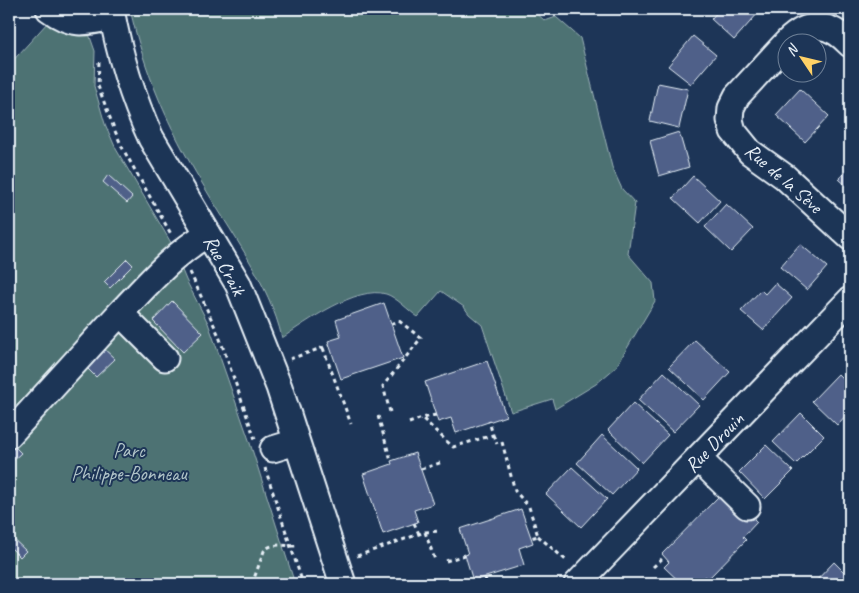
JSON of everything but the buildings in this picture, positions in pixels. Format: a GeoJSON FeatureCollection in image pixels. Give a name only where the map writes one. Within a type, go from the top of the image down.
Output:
{"type":"FeatureCollection","features":[{"type":"Feature","properties":{"kind":"street","name":"Rue Craik"},"geometry":{"type":"LineString","coordinates":[[49,9],[68,21],[78,23],[112,13],[129,81],[147,130],[164,162],[238,284],[271,366],[343,584]]}},
{"type":"Feature","properties":{"kind":"street","name":"Rue de la Sève"},"geometry":{"type":"LineString","coordinates":[[799,32],[810,26],[829,28],[850,44]]}},
{"type":"Feature","properties":{"kind":"street","name":"Rue de la Sève"},"geometry":{"type":"LineString","coordinates":[[776,55],[737,96],[731,108],[730,120],[733,131],[750,152],[785,177],[850,237]]}},
{"type":"Feature","properties":{"kind":"street"},"geometry":{"type":"LineString","coordinates":[[9,435],[120,313],[177,255],[190,244],[208,234]]}},
{"type":"Feature","properties":{"kind":"street","name":"Rue Drouin"},"geometry":{"type":"LineString","coordinates":[[575,576],[698,458],[850,300]]}},
{"type":"Feature","properties":{"kind":"street"},"geometry":{"type":"LineString","coordinates":[[120,313],[165,358]]}},
{"type":"Feature","properties":{"kind":"street"},"geometry":{"type":"LineString","coordinates":[[264,452],[296,442]]}},
{"type":"Feature","properties":{"kind":"street"},"geometry":{"type":"LineString","coordinates":[[698,458],[747,506]]}},
{"type":"Feature","properties":{"kind":"path","name":"Rue Craik"},"geometry":{"type":"LineString","coordinates":[[99,62],[98,86],[122,149],[175,241]]}},
{"type":"Feature","properties":{"kind":"path","name":"Rue Craik"},"geometry":{"type":"LineString","coordinates":[[188,265],[193,281],[211,316],[264,452],[290,546],[303,584]]}},
{"type":"Feature","properties":{"kind":"path"},"geometry":{"type":"LineString","coordinates":[[390,412],[382,386],[421,338],[400,321],[391,324]]}},
{"type":"Feature","properties":{"kind":"path"},"geometry":{"type":"LineString","coordinates":[[271,366],[330,345]]}},
{"type":"Feature","properties":{"kind":"path"},"geometry":{"type":"LineString","coordinates":[[322,348],[351,424]]}},
{"type":"Feature","properties":{"kind":"path"},"geometry":{"type":"LineString","coordinates":[[409,423],[436,415]]}},
{"type":"Feature","properties":{"kind":"path"},"geometry":{"type":"LineString","coordinates":[[378,416],[391,461]]}},
{"type":"Feature","properties":{"kind":"path"},"geometry":{"type":"LineString","coordinates":[[422,418],[453,447],[493,435]]}},
{"type":"Feature","properties":{"kind":"path"},"geometry":{"type":"LineString","coordinates":[[489,421],[497,444]]}},
{"type":"Feature","properties":{"kind":"path"},"geometry":{"type":"LineString","coordinates":[[502,442],[515,491],[529,507],[538,536],[575,576]]}},
{"type":"Feature","properties":{"kind":"path"},"geometry":{"type":"LineString","coordinates":[[421,469],[443,462]]}},
{"type":"Feature","properties":{"kind":"path"},"geometry":{"type":"LineString","coordinates":[[414,523],[419,534]]}},
{"type":"Feature","properties":{"kind":"path"},"geometry":{"type":"LineString","coordinates":[[351,558],[425,532],[439,531]]}},
{"type":"Feature","properties":{"kind":"path"},"geometry":{"type":"LineString","coordinates":[[425,532],[435,560]]}},
{"type":"Feature","properties":{"kind":"path"},"geometry":{"type":"LineString","coordinates":[[531,538],[538,536]]}},
{"type":"Feature","properties":{"kind":"path"},"geometry":{"type":"LineString","coordinates":[[252,584],[267,547],[272,545],[296,546]]}},
{"type":"Feature","properties":{"kind":"path"},"geometry":{"type":"LineString","coordinates":[[446,561],[465,555]]}},
{"type":"Feature","properties":{"kind":"path"},"geometry":{"type":"LineString","coordinates":[[653,567],[664,556]]}},
{"type":"Feature","properties":{"kind":"path"},"geometry":{"type":"LineString","coordinates":[[478,584],[486,582],[485,578]]}},
{"type":"Feature","properties":{"kind":"green space"},"geometry":{"type":"Polygon","coordinates":[[[130,9],[532,9],[545,21],[556,17],[580,38],[612,167],[622,189],[635,203],[628,254],[653,283],[655,301],[616,367],[596,384],[555,409],[552,399],[511,412],[482,325],[464,307],[441,291],[418,317],[386,294],[361,295],[332,307],[282,338],[276,318],[259,278],[190,163],[168,121],[150,77],[130,9]]]}},
{"type":"Feature","properties":{"kind":"green space","name":"Parc Philippe-Bonneau"},"geometry":{"type":"Polygon","coordinates":[[[48,22],[89,34],[95,51],[94,86],[105,124],[116,149],[170,241],[186,280],[208,323],[249,440],[295,584],[9,584],[9,65],[48,22]]]}}]}
